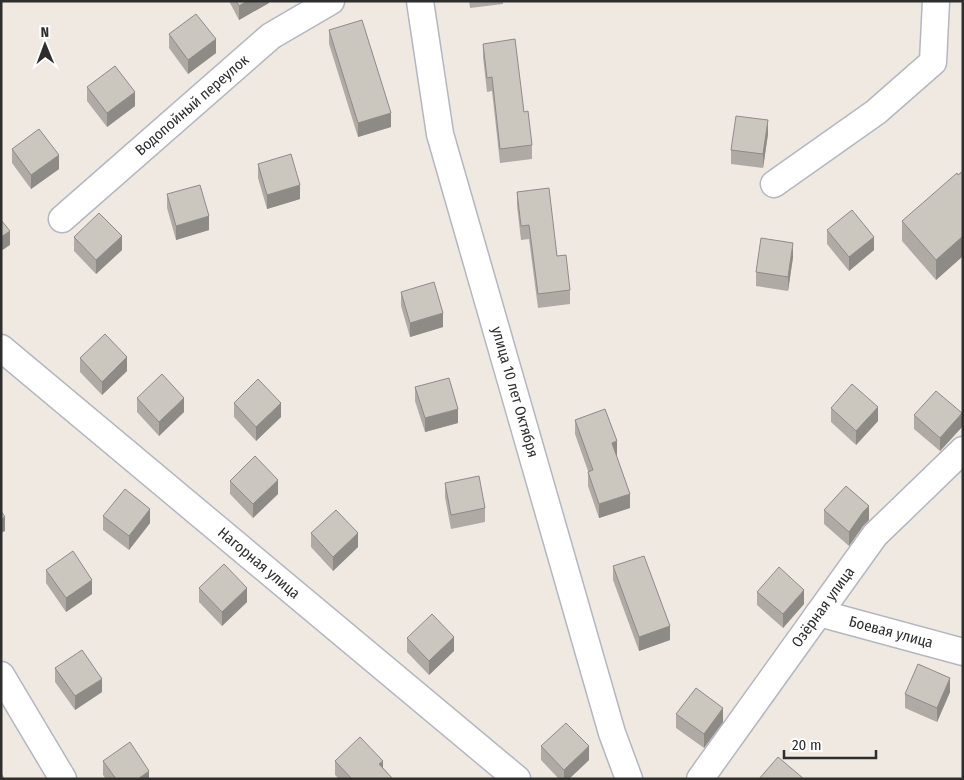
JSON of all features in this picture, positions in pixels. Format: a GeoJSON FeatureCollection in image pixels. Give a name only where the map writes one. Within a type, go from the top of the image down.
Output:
{"type":"FeatureCollection","features":[{"type":"Feature","properties":{"kind":"street","name":"Водопойный переулок"},"geometry":{"type":"LineString","coordinates":[[62,220],[271,36],[331,1]]}},
{"type":"Feature","properties":{"kind":"street","name":"улица 10 лет Октября"},"geometry":{"type":"LineString","coordinates":[[420,1],[440,134],[612,733],[629,779]]}},
{"type":"Feature","properties":{"kind":"street"},"geometry":{"type":"LineString","coordinates":[[774,184],[876,112],[932,62],[936,1]]}},
{"type":"Feature","properties":{"kind":"street","name":"Нагорная улица"},"geometry":{"type":"LineString","coordinates":[[1,348],[517,779]]}},
{"type":"Feature","properties":{"kind":"street","name":"Озёрная улица"},"geometry":{"type":"LineString","coordinates":[[700,779],[875,535],[963,450]]}},
{"type":"Feature","properties":{"kind":"street","name":"Боевая улица"},"geometry":{"type":"LineString","coordinates":[[819,613],[963,652]]}},
{"type":"Feature","properties":{"kind":"street"},"geometry":{"type":"LineString","coordinates":[[1,675],[63,779]]}},
{"type":"Feature","properties":{"kind":"building"},"geometry":{"type":"Polygon","coordinates":[[[236,1],[247,1],[239,6],[236,1]]]}},
{"type":"Feature","properties":{"kind":"building"},"geometry":{"type":"Polygon","coordinates":[[[196,14],[216,39],[188,60],[169,34],[196,14]]]}},
{"type":"Feature","properties":{"kind":"building"},"geometry":{"type":"Polygon","coordinates":[[[362,20],[391,113],[358,123],[329,30],[362,20]]]}},
{"type":"Feature","properties":{"kind":"building"},"geometry":{"type":"Polygon","coordinates":[[[515,39],[524,112],[528,111],[532,145],[500,149],[492,77],[487,78],[483,44],[515,39]]]}},
{"type":"Feature","properties":{"kind":"building"},"geometry":{"type":"Polygon","coordinates":[[[115,66],[135,92],[107,113],[87,87],[115,66]]]}},
{"type":"Feature","properties":{"kind":"building"},"geometry":{"type":"Polygon","coordinates":[[[736,116],[768,120],[763,154],[731,150],[736,116]]]}},
{"type":"Feature","properties":{"kind":"building"},"geometry":{"type":"Polygon","coordinates":[[[39,129],[59,155],[31,175],[12,149],[39,129]]]}},
{"type":"Feature","properties":{"kind":"building"},"geometry":{"type":"Polygon","coordinates":[[[291,154],[300,185],[267,195],[258,164],[291,154]]]}},
{"type":"Feature","properties":{"kind":"building"},"geometry":{"type":"Polygon","coordinates":[[[963,171],[963,236],[936,260],[902,221],[957,173],[958,175],[963,171]]]}},
{"type":"Feature","properties":{"kind":"building"},"geometry":{"type":"Polygon","coordinates":[[[200,185],[209,216],[176,226],[167,194],[200,185]]]}},
{"type":"Feature","properties":{"kind":"building"},"geometry":{"type":"Polygon","coordinates":[[[549,188],[557,256],[566,255],[570,290],[538,294],[529,225],[521,226],[517,192],[549,188]]]}},
{"type":"Feature","properties":{"kind":"building"},"geometry":{"type":"Polygon","coordinates":[[[852,210],[874,237],[849,257],[827,230],[852,210]]]}},
{"type":"Feature","properties":{"kind":"building"},"geometry":{"type":"Polygon","coordinates":[[[99,213],[122,236],[96,260],[74,237],[99,213]]]}},
{"type":"Feature","properties":{"kind":"building"},"geometry":{"type":"Polygon","coordinates":[[[1,220],[10,231],[1,237],[1,220]]]}},
{"type":"Feature","properties":{"kind":"building"},"geometry":{"type":"Polygon","coordinates":[[[761,238],[793,243],[788,277],[756,272],[761,238]]]}},
{"type":"Feature","properties":{"kind":"building"},"geometry":{"type":"Polygon","coordinates":[[[434,282],[443,313],[410,323],[401,292],[434,282]]]}},
{"type":"Feature","properties":{"kind":"building"},"geometry":{"type":"Polygon","coordinates":[[[105,334],[127,357],[102,382],[80,358],[105,334]]]}},
{"type":"Feature","properties":{"kind":"building"},"geometry":{"type":"Polygon","coordinates":[[[162,374],[184,398],[159,422],[137,398],[162,374]]]}},
{"type":"Feature","properties":{"kind":"building"},"geometry":{"type":"Polygon","coordinates":[[[449,378],[458,409],[425,418],[415,387],[449,378]]]}},
{"type":"Feature","properties":{"kind":"building"},"geometry":{"type":"Polygon","coordinates":[[[258,379],[281,403],[256,427],[234,403],[258,379]]]}},
{"type":"Feature","properties":{"kind":"building"},"geometry":{"type":"Polygon","coordinates":[[[852,384],[878,407],[856,431],[831,408],[852,384]]]}},
{"type":"Feature","properties":{"kind":"building"},"geometry":{"type":"Polygon","coordinates":[[[936,391],[962,413],[940,438],[914,415],[936,391]]]}},
{"type":"Feature","properties":{"kind":"building"},"geometry":{"type":"Polygon","coordinates":[[[605,409],[617,441],[612,443],[630,494],[599,504],[588,472],[593,470],[575,420],[605,409]]]}},
{"type":"Feature","properties":{"kind":"building"},"geometry":{"type":"Polygon","coordinates":[[[255,456],[278,480],[253,504],[230,481],[255,456]]]}},
{"type":"Feature","properties":{"kind":"building"},"geometry":{"type":"Polygon","coordinates":[[[479,476],[485,508],[451,515],[445,483],[479,476]]]}},
{"type":"Feature","properties":{"kind":"building"},"geometry":{"type":"Polygon","coordinates":[[[846,486],[869,506],[849,532],[824,510],[846,486]]]}},
{"type":"Feature","properties":{"kind":"building"},"geometry":{"type":"Polygon","coordinates":[[[125,489],[150,509],[129,536],[103,516],[125,489]]]}},
{"type":"Feature","properties":{"kind":"building"},"geometry":{"type":"Polygon","coordinates":[[[336,510],[358,533],[333,557],[311,533],[336,510]]]}},
{"type":"Feature","properties":{"kind":"building"},"geometry":{"type":"Polygon","coordinates":[[[1,511],[5,517],[1,519],[1,511]]]}},
{"type":"Feature","properties":{"kind":"building"},"geometry":{"type":"Polygon","coordinates":[[[73,551],[92,580],[66,598],[46,570],[73,551]]]}},
{"type":"Feature","properties":{"kind":"building"},"geometry":{"type":"Polygon","coordinates":[[[644,556],[670,626],[639,637],[613,566],[644,556]]]}},
{"type":"Feature","properties":{"kind":"building"},"geometry":{"type":"Polygon","coordinates":[[[224,564],[247,588],[222,612],[199,588],[224,564]]]}},
{"type":"Feature","properties":{"kind":"building"},"geometry":{"type":"Polygon","coordinates":[[[779,567],[804,590],[783,614],[757,592],[779,567]]]}},
{"type":"Feature","properties":{"kind":"building"},"geometry":{"type":"Polygon","coordinates":[[[432,614],[454,637],[429,661],[407,638],[432,614]]]}},
{"type":"Feature","properties":{"kind":"building"},"geometry":{"type":"Polygon","coordinates":[[[82,650],[102,679],[75,696],[55,668],[82,650]]]}},
{"type":"Feature","properties":{"kind":"building"},"geometry":{"type":"Polygon","coordinates":[[[918,664],[950,678],[937,708],[905,694],[918,664]]]}},
{"type":"Feature","properties":{"kind":"building"},"geometry":{"type":"Polygon","coordinates":[[[696,688],[723,708],[704,734],[676,714],[696,688]]]}},
{"type":"Feature","properties":{"kind":"building"},"geometry":{"type":"Polygon","coordinates":[[[566,723],[589,746],[564,770],[541,746],[566,723]]]}},
{"type":"Feature","properties":{"kind":"building"},"geometry":{"type":"Polygon","coordinates":[[[360,737],[383,761],[379,764],[393,779],[352,779],[335,761],[360,737]]]}},
{"type":"Feature","properties":{"kind":"building"},"geometry":{"type":"Polygon","coordinates":[[[130,742],[149,771],[138,779],[116,779],[103,761],[130,742]]]}},
{"type":"Feature","properties":{"kind":"building"},"geometry":{"type":"Polygon","coordinates":[[[778,757],[804,779],[759,779],[778,757]]]}}]}
